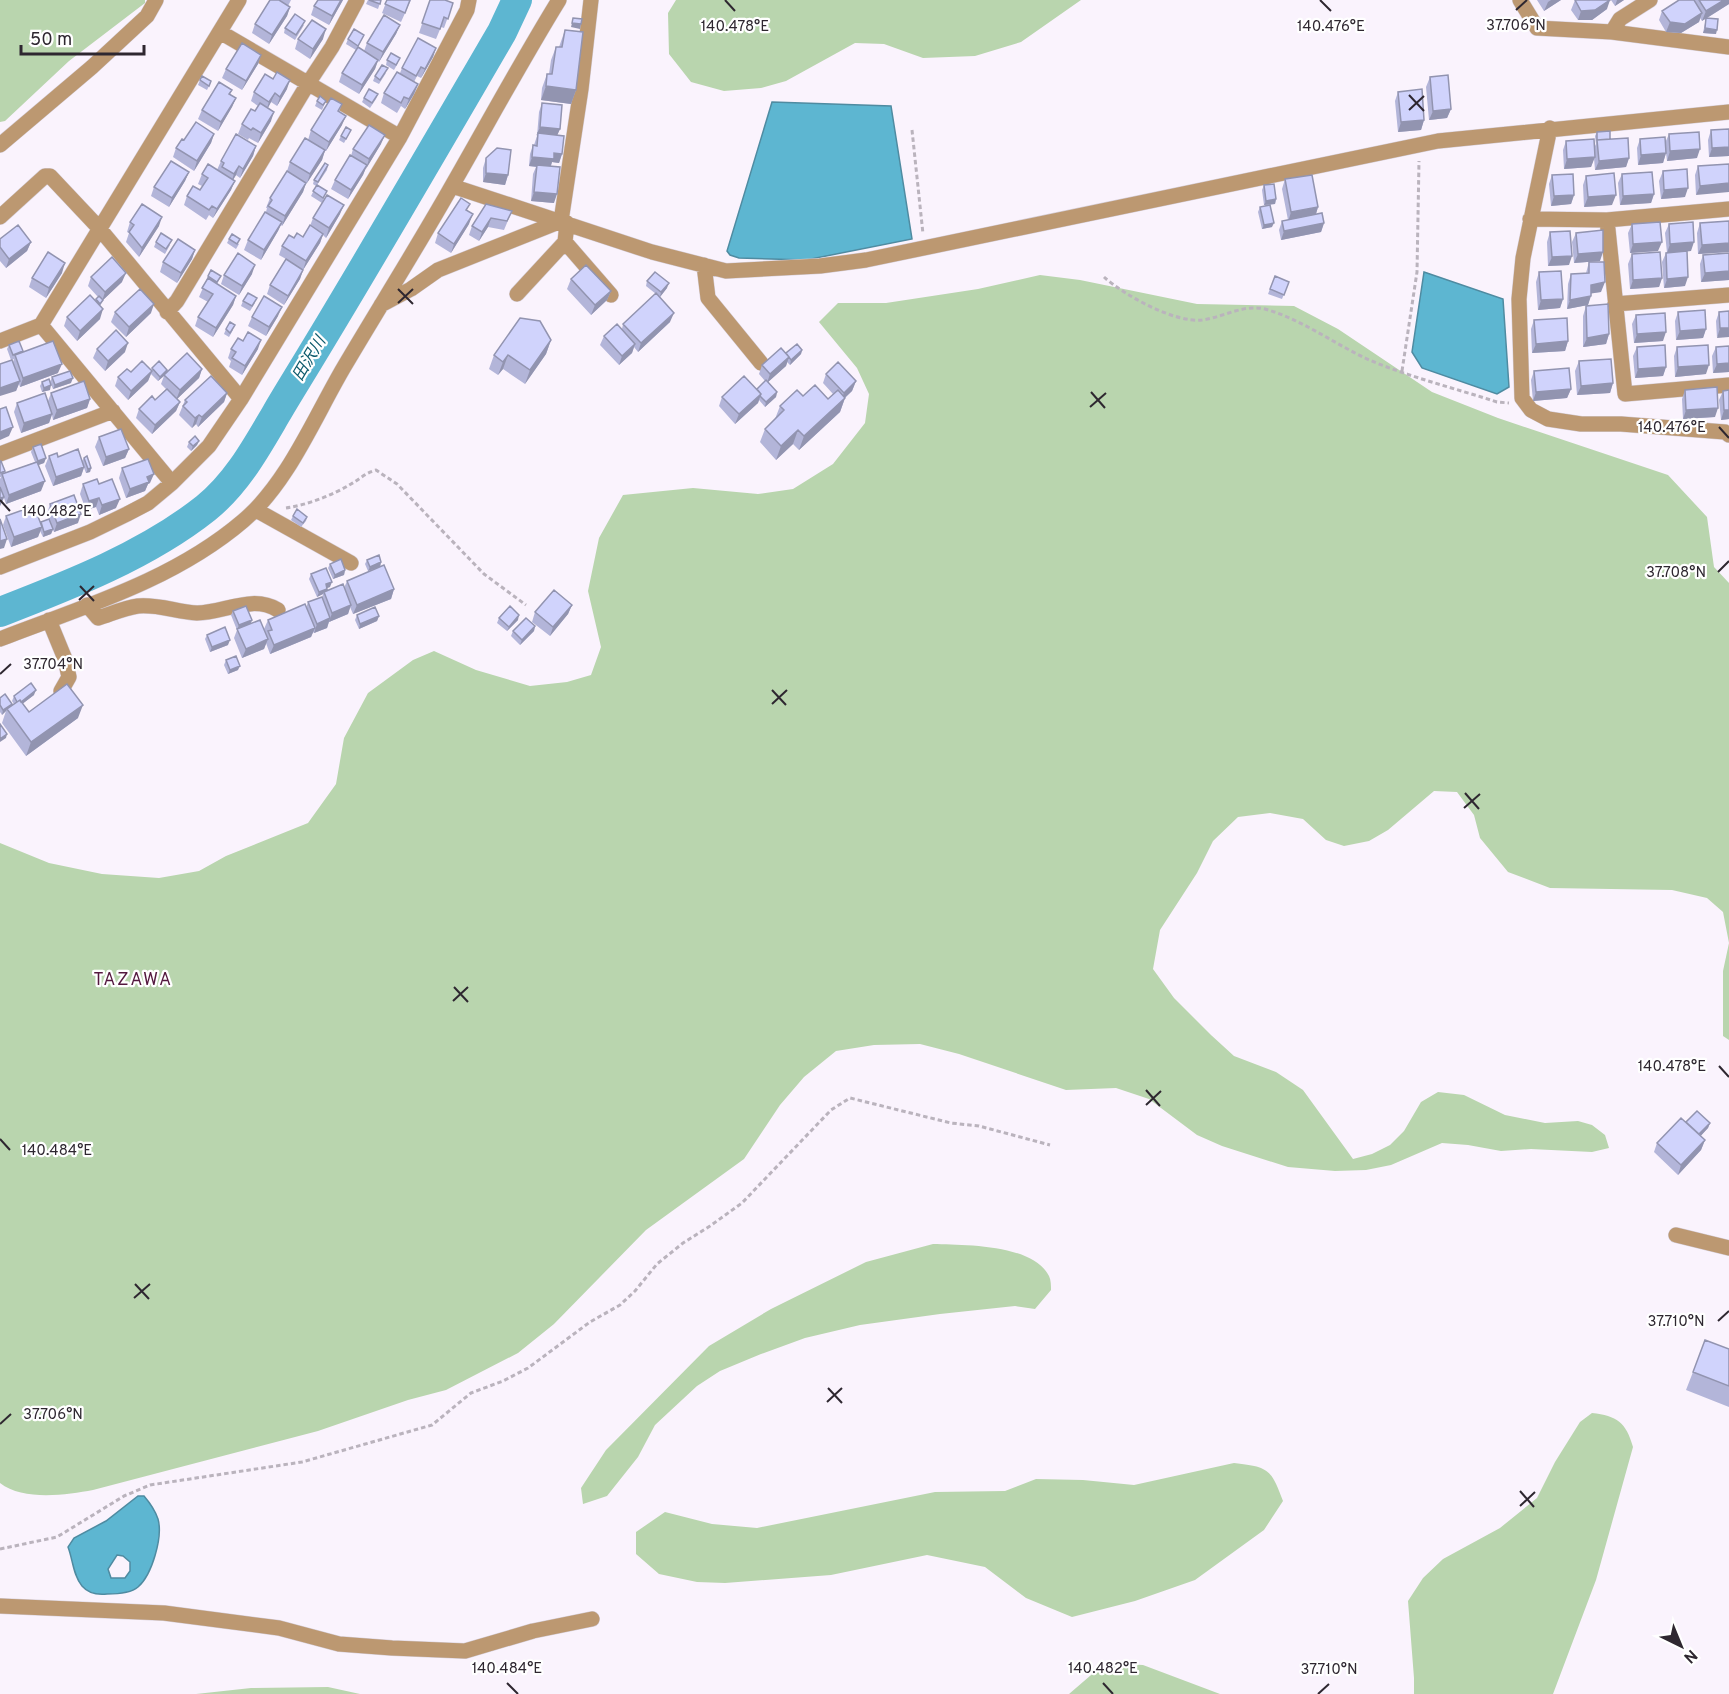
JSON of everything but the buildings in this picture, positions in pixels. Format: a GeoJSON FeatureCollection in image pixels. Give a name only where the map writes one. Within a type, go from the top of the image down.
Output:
{"type":"FeatureCollection","features":[{"type":"Feature","properties":{"kind":"street"},"geometry":{"type":"LineString","coordinates":[[0,145],[147,16],[156,0]]}},
{"type":"Feature","properties":{"kind":"street"},"geometry":{"type":"LineString","coordinates":[[0,341],[41,325],[239,0]]}},
{"type":"Feature","properties":{"kind":"street"},"geometry":{"type":"LineString","coordinates":[[167,312],[177,301],[332,47],[357,0]]}},
{"type":"Feature","properties":{"kind":"street"},"geometry":{"type":"LineString","coordinates":[[0,567],[90,532],[148,502],[172,483],[209,446],[241,399],[400,137],[467,10],[469,0]]}},
{"type":"Feature","properties":{"kind":"street"},"geometry":{"type":"LineString","coordinates":[[0,639],[173,569],[206,550],[259,507],[287,468],[559,0]]}},
{"type":"Feature","properties":{"kind":"street"},"geometry":{"type":"LineString","coordinates":[[591,0],[564,222],[565,242],[611,295]]}},
{"type":"Feature","properties":{"kind":"street"},"geometry":{"type":"LineString","coordinates":[[1520,0],[1538,28],[1611,32],[1729,47]]}},
{"type":"Feature","properties":{"kind":"street"},"geometry":{"type":"LineString","coordinates":[[1611,32],[1620,19],[1650,0]]}},
{"type":"Feature","properties":{"kind":"street"},"geometry":{"type":"LineString","coordinates":[[220,32],[400,137]]}},
{"type":"Feature","properties":{"kind":"street"},"geometry":{"type":"LineString","coordinates":[[452,186],[652,252],[726,271],[820,266],[866,260],[1420,144],[1550,128],[1729,112]]}},
{"type":"Feature","properties":{"kind":"street"},"geometry":{"type":"LineString","coordinates":[[1550,128],[1523,258],[1519,298],[1522,398],[1531,410],[1548,419],[1581,424],[1621,424],[1725,432],[1729,435]]}},
{"type":"Feature","properties":{"kind":"street"},"geometry":{"type":"LineString","coordinates":[[0,217],[45,176],[50,176],[99,228],[241,399]]}},
{"type":"Feature","properties":{"kind":"street"},"geometry":{"type":"LineString","coordinates":[[1530,219],[1607,220],[1729,209]]}},
{"type":"Feature","properties":{"kind":"street"},"geometry":{"type":"LineString","coordinates":[[1607,220],[1625,394],[1729,385]]}},
{"type":"Feature","properties":{"kind":"street"},"geometry":{"type":"LineString","coordinates":[[381,305],[411,289],[438,270],[564,222]]}},
{"type":"Feature","properties":{"kind":"street"},"geometry":{"type":"LineString","coordinates":[[518,294],[565,242]]}},
{"type":"Feature","properties":{"kind":"street"},"geometry":{"type":"LineString","coordinates":[[704,265],[708,298],[760,363]]}},
{"type":"Feature","properties":{"kind":"street"},"geometry":{"type":"LineString","coordinates":[[1615,304],[1729,295]]}},
{"type":"Feature","properties":{"kind":"street"},"geometry":{"type":"LineString","coordinates":[[41,325],[172,483]]}},
{"type":"Feature","properties":{"kind":"street"},"geometry":{"type":"LineString","coordinates":[[0,454],[113,411]]}},
{"type":"Feature","properties":{"kind":"street"},"geometry":{"type":"LineString","coordinates":[[259,507],[351,563]]}},
{"type":"Feature","properties":{"kind":"street"},"geometry":{"type":"LineString","coordinates":[[87,605],[98,618],[137,606],[201,613],[256,603],[278,610]]}},
{"type":"Feature","properties":{"kind":"street"},"geometry":{"type":"LineString","coordinates":[[49,620],[65,659],[69,677],[61,691]]}},
{"type":"Feature","properties":{"kind":"street"},"geometry":{"type":"LineString","coordinates":[[1676,1235],[1729,1248]]}},
{"type":"Feature","properties":{"kind":"street"},"geometry":{"type":"LineString","coordinates":[[0,1606],[164,1613],[279,1628],[339,1644],[465,1651],[533,1631],[592,1619]]}},
{"type":"Feature","properties":{"kind":"path"},"geometry":{"type":"LineString","coordinates":[[912,130],[924,248]]}},
{"type":"Feature","properties":{"kind":"path"},"geometry":{"type":"LineString","coordinates":[[1402,371],[1417,272],[1420,144]]}},
{"type":"Feature","properties":{"kind":"path"},"geometry":{"type":"LineString","coordinates":[[1104,277],[1118,290],[1136,300],[1192,320],[1203,320],[1252,308],[1264,309],[1285,316],[1368,359],[1497,402],[1527,405]]}},
{"type":"Feature","properties":{"kind":"path"},"geometry":{"type":"LineString","coordinates":[[259,507],[289,508],[338,491],[352,484],[366,472],[376,470],[397,484],[484,573],[526,605]]}},
{"type":"Feature","properties":{"kind":"path"},"geometry":{"type":"LineString","coordinates":[[0,1549],[57,1537],[124,1496],[150,1485],[302,1462],[432,1425],[471,1393],[503,1381],[528,1368],[590,1322],[620,1305],[657,1264],[683,1243],[742,1203],[831,1110],[850,1098],[951,1123],[979,1126],[1050,1145]]}},
{"type":"Feature","properties":{"kind":"green space"},"geometry":{"type":"Polygon","coordinates":[[[0,0],[145,0],[145,3],[69,61],[5,121],[0,122],[0,0]]]}},
{"type":"Feature","properties":{"kind":"green space"},"geometry":{"type":"Polygon","coordinates":[[[676,0],[1081,0],[1021,42],[975,56],[923,58],[884,44],[855,43],[786,81],[761,88],[724,91],[691,82],[669,54],[668,13],[676,0]]]}},
{"type":"Feature","properties":{"kind":"green space"},"geometry":{"type":"Polygon","coordinates":[[[1040,275],[1080,280],[1197,304],[1294,306],[1338,329],[1432,392],[1498,418],[1668,475],[1707,517],[1714,567],[1729,583],[1729,943],[1723,912],[1707,898],[1672,890],[1550,888],[1508,872],[1480,838],[1474,815],[1457,792],[1434,791],[1388,830],[1369,841],[1344,846],[1326,840],[1303,819],[1270,813],[1238,817],[1213,841],[1197,873],[1160,930],[1153,969],[1174,998],[1234,1056],[1276,1072],[1303,1090],[1353,1159],[1372,1154],[1390,1145],[1404,1131],[1421,1102],[1438,1092],[1464,1095],[1505,1115],[1545,1123],[1578,1121],[1592,1125],[1605,1135],[1609,1148],[1592,1152],[1531,1149],[1501,1151],[1442,1143],[1391,1165],[1366,1170],[1335,1171],[1288,1167],[1222,1146],[1197,1135],[1149,1099],[1116,1088],[1066,1090],[959,1054],[920,1044],[874,1045],[836,1051],[804,1077],[780,1105],[744,1159],[646,1230],[554,1324],[518,1353],[446,1390],[408,1400],[318,1431],[93,1490],[45,1495],[20,1492],[0,1483],[0,843],[49,863],[102,874],[159,878],[199,871],[226,856],[308,823],[336,784],[344,738],[368,693],[413,660],[434,651],[476,670],[530,686],[567,682],[591,675],[601,647],[588,591],[599,538],[623,495],[693,488],[758,494],[793,489],[833,464],[865,423],[869,394],[857,368],[819,322],[838,303],[886,303],[978,289],[1040,275]]]}},
{"type":"Feature","properties":{"kind":"green space"},"geometry":{"type":"Polygon","coordinates":[[[1729,943],[1729,1040],[1723,1036],[1723,971],[1729,943]]]}},
{"type":"Feature","properties":{"kind":"green space"},"geometry":{"type":"Polygon","coordinates":[[[933,1244],[979,1246],[1013,1252],[1041,1265],[1051,1281],[1051,1290],[1035,1309],[1015,1306],[860,1325],[805,1338],[720,1371],[697,1386],[655,1425],[638,1457],[607,1496],[583,1504],[581,1488],[606,1450],[709,1346],[771,1309],[866,1262],[933,1244]]]}},
{"type":"Feature","properties":{"kind":"green space"},"geometry":{"type":"Polygon","coordinates":[[[1592,1413],[1614,1418],[1624,1426],[1633,1447],[1596,1580],[1553,1694],[1414,1694],[1408,1601],[1423,1578],[1443,1559],[1500,1528],[1537,1498],[1555,1462],[1580,1422],[1592,1413]]]}},
{"type":"Feature","properties":{"kind":"green space"},"geometry":{"type":"Polygon","coordinates":[[[1234,1463],[1262,1468],[1271,1476],[1279,1490],[1283,1501],[1264,1530],[1195,1580],[1135,1601],[1072,1617],[1026,1598],[985,1567],[927,1555],[831,1575],[725,1583],[697,1582],[659,1574],[636,1554],[636,1532],[665,1512],[712,1524],[757,1528],[935,1492],[1005,1491],[1036,1479],[1083,1480],[1134,1485],[1234,1463]]]}},
{"type":"Feature","properties":{"kind":"green space"},"geometry":{"type":"Polygon","coordinates":[[[1105,1663],[1143,1665],[1220,1694],[1069,1694],[1105,1663]]]}},
{"type":"Feature","properties":{"kind":"green space"},"geometry":{"type":"Polygon","coordinates":[[[328,1687],[360,1694],[196,1694],[251,1688],[328,1687]]]}},
{"type":"Feature","properties":{"kind":"water"},"geometry":{"type":"Polygon","coordinates":[[[772,102],[891,106],[912,239],[806,260],[739,258],[730,255],[727,251],[772,102]]]}},
{"type":"Feature","properties":{"kind":"water"},"geometry":{"type":"Polygon","coordinates":[[[1424,272],[1503,299],[1509,387],[1497,394],[1422,368],[1412,352],[1424,272]]]}},
{"type":"Feature","properties":{"kind":"water"},"geometry":{"type":"Polygon","coordinates":[[[138,1496],[144,1496],[158,1519],[158,1545],[152,1565],[143,1581],[131,1591],[115,1594],[93,1593],[82,1586],[75,1572],[68,1547],[74,1538],[106,1521],[138,1496]],[[117,1555],[108,1569],[111,1578],[125,1578],[130,1571],[130,1562],[123,1556],[117,1555]]]}},
{"type":"Feature","properties":{"kind":"waterway","name":"田沢川"},"geometry":{"type":"LineString","coordinates":[[0,612],[107,568],[159,540],[206,508],[227,488],[253,452],[359,275],[502,32],[517,0]]}},
{"type":"Feature","properties":{"kind":"district","name":"TAZAWA"},"geometry":{"type":"Point","coordinates":[133,980]}}]}
